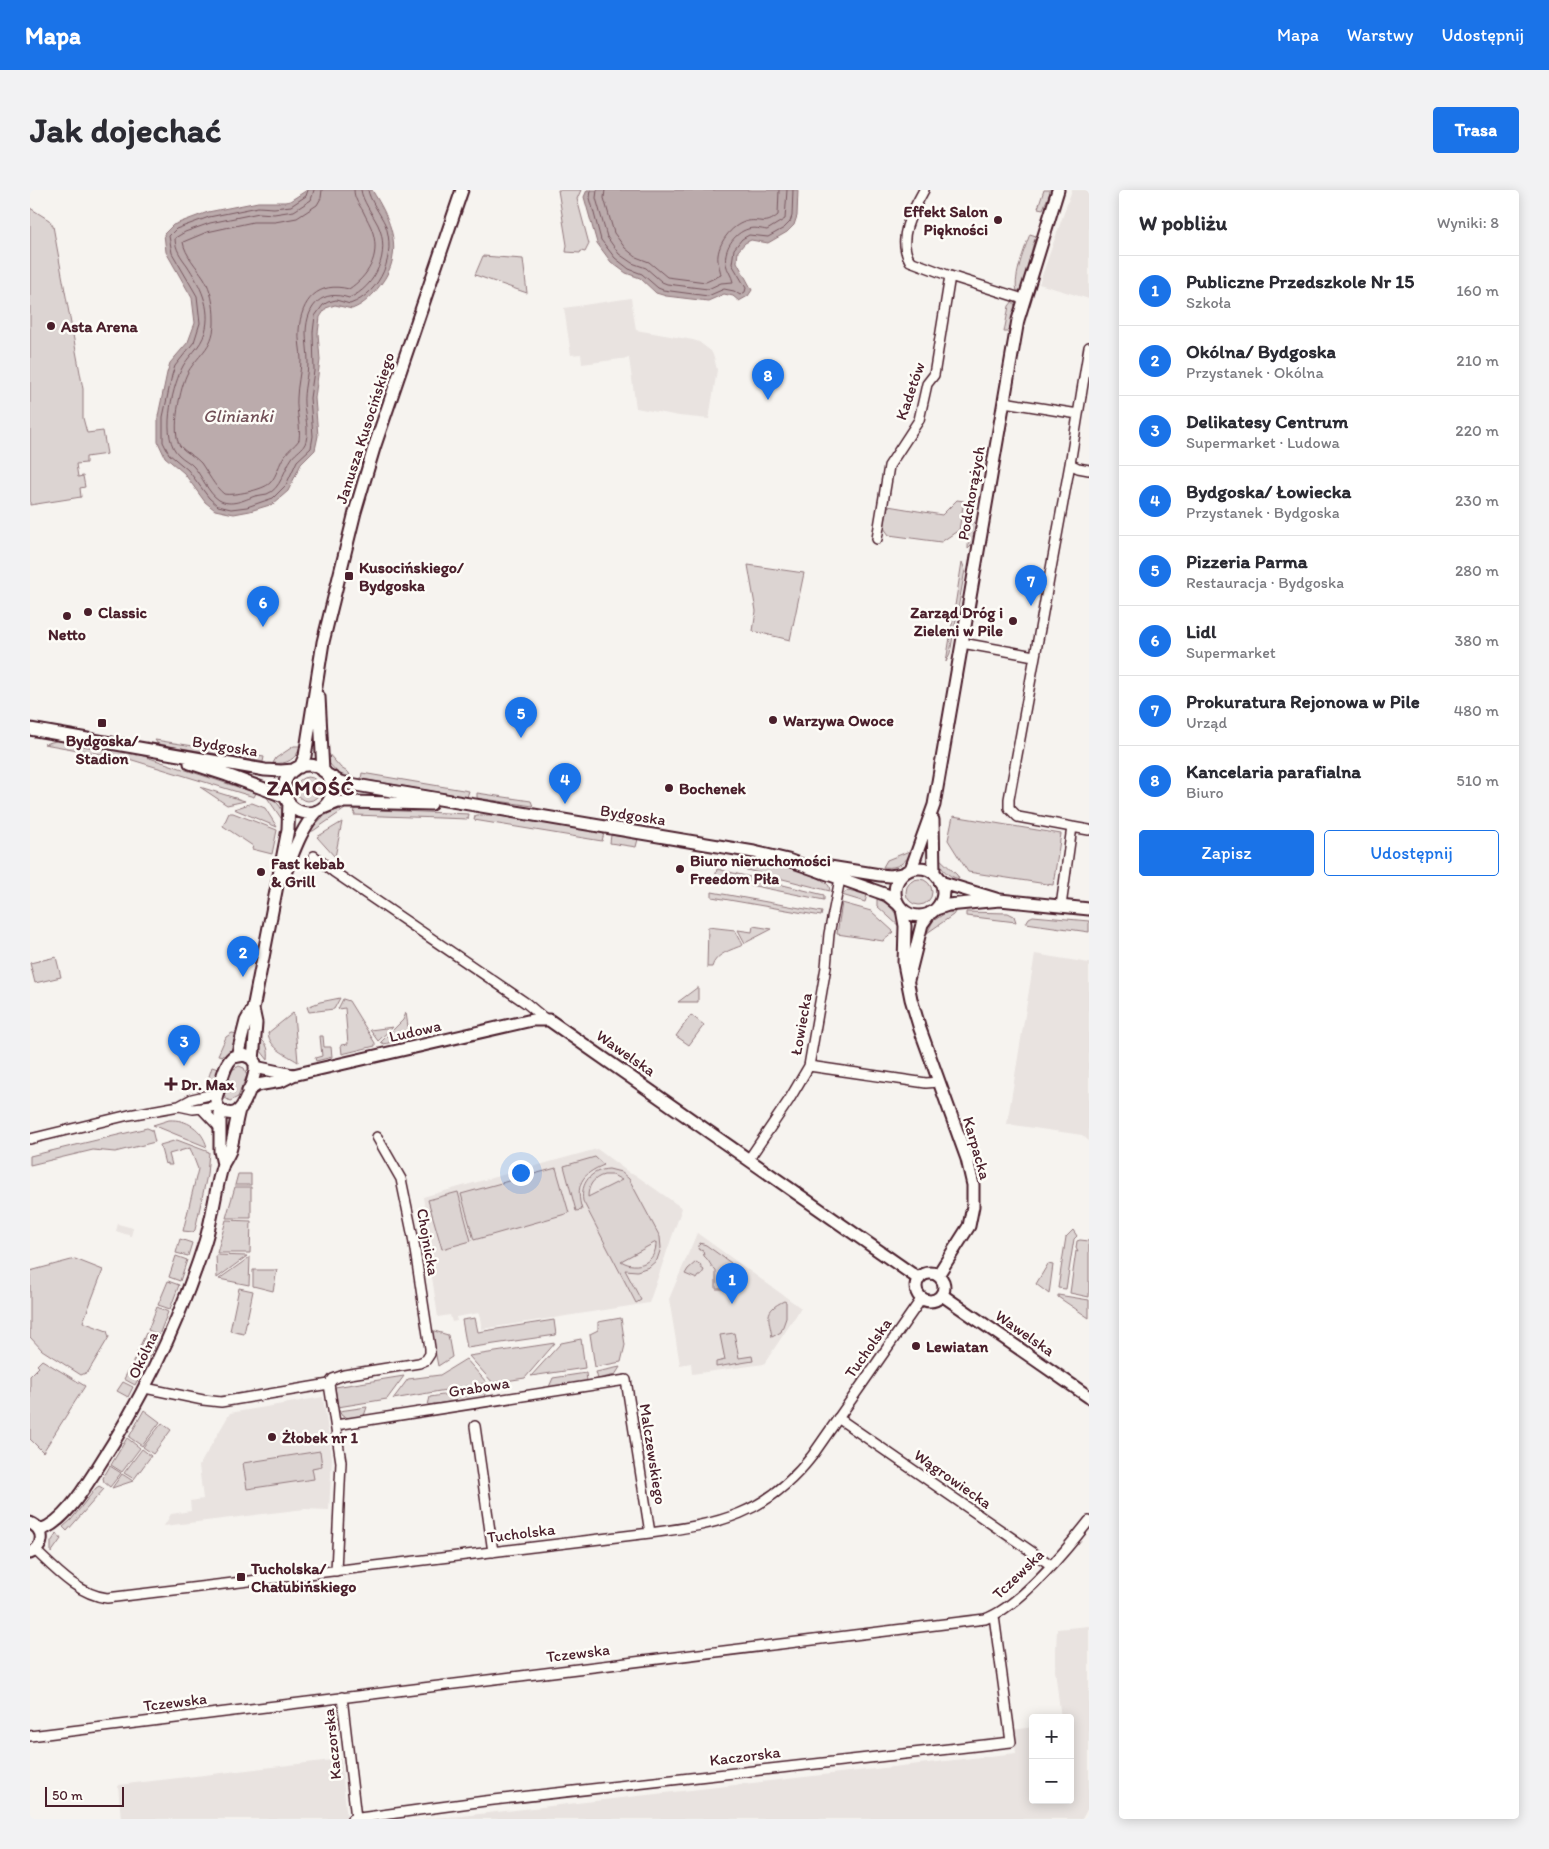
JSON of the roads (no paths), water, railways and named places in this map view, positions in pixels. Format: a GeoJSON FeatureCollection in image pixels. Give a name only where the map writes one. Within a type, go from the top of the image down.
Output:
{"type":"FeatureCollection","features":[{"type":"Feature","properties":{"kind":"street","name":"Janusza Kusocińskiego"},"geometry":{"type":"LineString","coordinates":[[298,768],[305,756],[326,628],[342,559],[368,466],[462,190]]}},
{"type":"Feature","properties":{"kind":"street"},"geometry":{"type":"LineString","coordinates":[[924,190],[907,224],[907,256],[914,263],[1023,299]]}},
{"type":"Feature","properties":{"kind":"street","name":"Podchorążych"},"geometry":{"type":"LineString","coordinates":[[937,877],[932,863],[934,805],[1004,402],[1023,299],[1058,190]]}},
{"type":"Feature","properties":{"kind":"street","name":"Kadetów"},"geometry":{"type":"LineString","coordinates":[[877,539],[889,466],[919,420],[927,384],[934,375],[950,276]]}},
{"type":"Feature","properties":{"kind":"street"},"geometry":{"type":"LineString","coordinates":[[1089,347],[1070,464],[1008,804],[1012,812],[1018,817],[1089,830]]}},
{"type":"Feature","properties":{"kind":"street"},"geometry":{"type":"LineString","coordinates":[[1004,402],[1078,414]]}},
{"type":"Feature","properties":{"kind":"street"},"geometry":{"type":"LineString","coordinates":[[1070,464],[1089,470]]}},
{"type":"Feature","properties":{"kind":"street"},"geometry":{"type":"LineString","coordinates":[[962,643],[1034,656]]}},
{"type":"Feature","properties":{"kind":"street","name":"Janusza Kusocińskiego"},"geometry":{"type":"LineString","coordinates":[[318,681],[325,773]]}},
{"type":"Feature","properties":{"kind":"street","name":"Bydgoska"},"geometry":{"type":"LineString","coordinates":[[30,729],[280,772],[298,768]]}},
{"type":"Feature","properties":{"kind":"street","name":"Bydgoska"},"geometry":{"type":"LineString","coordinates":[[150,751],[227,775],[287,800]]}},
{"type":"Feature","properties":{"kind":"street"},"geometry":{"type":"LineString","coordinates":[[237,1056],[246,1021],[253,1009],[288,829],[287,800],[284,791],[286,779],[298,768],[312,766],[325,773],[330,781],[332,791],[328,802],[308,821],[275,899]]}},
{"type":"Feature","properties":{"kind":"street","name":"Bydgoska"},"geometry":{"type":"LineString","coordinates":[[325,773],[340,782],[754,852],[788,860],[890,876],[907,871]]}},
{"type":"Feature","properties":{"kind":"street"},"geometry":{"type":"LineString","coordinates":[[287,800],[293,807],[304,812],[320,810]]}},
{"type":"Feature","properties":{"kind":"street","name":"Bydgoska"},"geometry":{"type":"LineString","coordinates":[[320,810],[338,802],[472,805]]}},
{"type":"Feature","properties":{"kind":"street","name":"Podchorążych"},"geometry":{"type":"LineString","coordinates":[[907,871],[934,805]]}},
{"type":"Feature","properties":{"kind":"street"},"geometry":{"type":"LineString","coordinates":[[1060,906],[1072,827]]}},
{"type":"Feature","properties":{"kind":"street","name":"Wawelska"},"geometry":{"type":"LineString","coordinates":[[314,856],[919,1279]]}},
{"type":"Feature","properties":{"kind":"street","name":"Bydgoska"},"geometry":{"type":"LineString","coordinates":[[788,860],[887,894],[900,906]]}},
{"type":"Feature","properties":{"kind":"street"},"geometry":{"type":"LineString","coordinates":[[1000,900],[937,877],[922,868],[907,871],[899,878],[895,890],[900,906],[915,916],[948,905],[1000,900],[1089,909]]}},
{"type":"Feature","properties":{"kind":"street"},"geometry":{"type":"LineString","coordinates":[[933,911],[942,896],[943,890],[937,877]]}},
{"type":"Feature","properties":{"kind":"street","name":"Łowiecka"},"geometry":{"type":"LineString","coordinates":[[749,1159],[809,1066],[826,967],[829,934],[840,879]]}},
{"type":"Feature","properties":{"kind":"street","name":"Karpacka"},"geometry":{"type":"LineString","coordinates":[[900,906],[904,926],[904,964],[920,1029],[967,1159],[973,1185],[969,1226],[938,1275]]}},
{"type":"Feature","properties":{"kind":"street","name":"Karpacka"},"geometry":{"type":"LineString","coordinates":[[908,981],[922,924],[933,911]]}},
{"type":"Feature","properties":{"kind":"street"},"geometry":{"type":"LineString","coordinates":[[253,1009],[256,1022],[254,1064]]}},
{"type":"Feature","properties":{"kind":"street","name":"Ludowa"},"geometry":{"type":"LineString","coordinates":[[248,1091],[257,1085],[281,1080],[293,1075],[524,1022],[546,1019]]}},
{"type":"Feature","properties":{"kind":"street"},"geometry":{"type":"LineString","coordinates":[[254,1048],[268,1069]]}},
{"type":"Feature","properties":{"kind":"street","name":"Ludowa"},"geometry":{"type":"LineString","coordinates":[[237,1056],[244,1055],[254,1064],[293,1075]]}},
{"type":"Feature","properties":{"kind":"street","name":"Okólna"},"geometry":{"type":"LineString","coordinates":[[223,1164],[220,1151],[219,1108],[216,1101],[227,1064],[237,1056]]}},
{"type":"Feature","properties":{"kind":"street","name":"Okólna"},"geometry":{"type":"LineString","coordinates":[[35,1526],[53,1523],[74,1503],[108,1452],[145,1388],[164,1350],[203,1248],[223,1164],[230,1152],[238,1110],[248,1091],[254,1064]]}},
{"type":"Feature","properties":{"kind":"street"},"geometry":{"type":"LineString","coordinates":[[809,1066],[926,1083],[939,1082]]}},
{"type":"Feature","properties":{"kind":"street"},"geometry":{"type":"LineString","coordinates":[[30,1139],[129,1115],[179,1106],[192,1099],[218,1093]]}},
{"type":"Feature","properties":{"kind":"street"},"geometry":{"type":"LineString","coordinates":[[179,1106],[193,1109],[219,1108],[230,1113],[238,1110]]}},
{"type":"Feature","properties":{"kind":"street"},"geometry":{"type":"LineString","coordinates":[[202,1109],[220,1128]]}},
{"type":"Feature","properties":{"kind":"street","name":"Chojnicka"},"geometry":{"type":"LineString","coordinates":[[329,1384],[344,1375],[424,1362],[428,1358],[430,1348],[413,1237],[401,1179],[377,1137]]}},
{"type":"Feature","properties":{"kind":"street"},"geometry":{"type":"LineString","coordinates":[[930,1273],[938,1275],[944,1287],[942,1295],[939,1299],[930,1301],[922,1298],[916,1287],[919,1279],[930,1273]]}},
{"type":"Feature","properties":{"kind":"street","name":"Wawelska"},"geometry":{"type":"LineString","coordinates":[[942,1295],[1089,1397]]}},
{"type":"Feature","properties":{"kind":"street","name":"Tucholska"},"geometry":{"type":"LineString","coordinates":[[33,1552],[77,1587],[96,1597],[107,1598],[650,1533],[714,1523],[736,1515],[761,1502],[784,1486],[805,1464],[922,1298]]}},
{"type":"Feature","properties":{"kind":"street","name":"Grabowa"},"geometry":{"type":"LineString","coordinates":[[336,1425],[626,1380]]}},
{"type":"Feature","properties":{"kind":"street","name":"Malczewskiego"},"geometry":{"type":"LineString","coordinates":[[626,1380],[650,1533]]}},
{"type":"Feature","properties":{"kind":"street"},"geometry":{"type":"LineString","coordinates":[[145,1388],[221,1402],[329,1384],[341,1462],[336,1571]]}},
{"type":"Feature","properties":{"kind":"street","name":"Wągrowiecka"},"geometry":{"type":"LineString","coordinates":[[838,1418],[1051,1565]]}},
{"type":"Feature","properties":{"kind":"street"},"geometry":{"type":"LineString","coordinates":[[475,1426],[494,1552]]}},
{"type":"Feature","properties":{"kind":"street","name":"Tczewska"},"geometry":{"type":"LineString","coordinates":[[30,1736],[966,1622],[994,1616],[1012,1604],[1051,1565],[1089,1521]]}},
{"type":"Feature","properties":{"kind":"street"},"geometry":{"type":"LineString","coordinates":[[33,1552],[39,1548],[42,1539],[35,1526]]}},
{"type":"Feature","properties":{"kind":"street","name":"Kaczorska"},"geometry":{"type":"LineString","coordinates":[[342,1697],[354,1819],[485,1801],[1011,1742],[994,1616]]}},
{"type":"Feature","properties":{"kind":"water","name":"Glinianki"},"geometry":{"type":"Polygon","coordinates":[[[307,190],[372,190],[390,224],[394,248],[392,260],[381,284],[365,302],[352,309],[335,305],[326,308],[320,317],[318,333],[320,360],[315,398],[318,436],[315,450],[301,464],[288,491],[273,504],[250,511],[234,514],[215,510],[205,502],[184,473],[165,457],[158,442],[158,416],[170,363],[188,342],[195,323],[192,298],[166,252],[164,234],[173,225],[208,212],[258,202],[290,201],[307,190]]]}},
{"type":"Feature","properties":{"kind":"water"},"geometry":{"type":"Polygon","coordinates":[[[587,190],[798,190],[797,216],[794,225],[787,232],[768,243],[751,240],[745,243],[738,251],[737,262],[752,290],[748,296],[739,301],[733,296],[724,294],[708,301],[666,296],[656,293],[640,278],[626,273],[611,262],[597,243],[584,197],[587,190]]]}},
{"type":"Feature","properties":{"kind":"place","name":"Effekt Salon Piękności"},"geometry":{"type":"Point","coordinates":[998,220]}},
{"type":"Feature","properties":{"kind":"place","name":"Asta Arena"},"geometry":{"type":"Point","coordinates":[51,326]}},
{"type":"Feature","properties":{"kind":"place","name":"Kancelaria parafialna"},"geometry":{"type":"Point","coordinates":[768,400]}},
{"type":"Feature","properties":{"kind":"place","name":"Kusocińskiego/ Bydgoska"},"geometry":{"type":"Point","coordinates":[349,576]}},
{"type":"Feature","properties":{"kind":"place","name":"Prokuratura Rejonowa w Pile"},"geometry":{"type":"Point","coordinates":[1031,606]}},
{"type":"Feature","properties":{"kind":"place","name":"Classic"},"geometry":{"type":"Point","coordinates":[88,612]}},
{"type":"Feature","properties":{"kind":"place","name":"Netto"},"geometry":{"type":"Point","coordinates":[67,616]}},
{"type":"Feature","properties":{"kind":"place","name":"Zarząd Dróg i Zieleni w Pile"},"geometry":{"type":"Point","coordinates":[1013,621]}},
{"type":"Feature","properties":{"kind":"place","name":"Lidl"},"geometry":{"type":"Point","coordinates":[263,627]}},
{"type":"Feature","properties":{"kind":"place","name":"Warzywa Owoce"},"geometry":{"type":"Point","coordinates":[773,720]}},
{"type":"Feature","properties":{"kind":"place","name":"Bydgoska/ Stadion"},"geometry":{"type":"Point","coordinates":[102,723]}},
{"type":"Feature","properties":{"kind":"place","name":"Pizzeria Parma"},"geometry":{"type":"Point","coordinates":[521,738]}},
{"type":"Feature","properties":{"kind":"place","name":"Bochenek"},"geometry":{"type":"Point","coordinates":[669,788]}},
{"type":"Feature","properties":{"kind":"place","name":"Bydgoska/ Łowiecka"},"geometry":{"type":"Point","coordinates":[565,804]}},
{"type":"Feature","properties":{"kind":"place","name":"Biuro nieruchomości Freedom Piła"},"geometry":{"type":"Point","coordinates":[680,869]}},
{"type":"Feature","properties":{"kind":"place","name":"Fast kebab & Grill"},"geometry":{"type":"Point","coordinates":[261,872]}},
{"type":"Feature","properties":{"kind":"place","name":"Okólna/ Bydgoska"},"geometry":{"type":"Point","coordinates":[243,977]}},
{"type":"Feature","properties":{"kind":"place","name":"Delikatesy Centrum"},"geometry":{"type":"Point","coordinates":[184,1066]}},
{"type":"Feature","properties":{"kind":"place","name":"Dr. Max"},"geometry":{"type":"Point","coordinates":[171,1084]}},
{"type":"Feature","properties":{"kind":"place","name":"Publiczne Przedszkole Nr 15"},"geometry":{"type":"Point","coordinates":[732,1304]}},
{"type":"Feature","properties":{"kind":"place","name":"Lewiatan"},"geometry":{"type":"Point","coordinates":[916,1346]}},
{"type":"Feature","properties":{"kind":"place","name":"Żłobek nr 1"},"geometry":{"type":"Point","coordinates":[272,1437]}},
{"type":"Feature","properties":{"kind":"place","name":"Tucholska/ Chałubińskiego"},"geometry":{"type":"Point","coordinates":[241,1577]}},
{"type":"Feature","properties":{"kind":"district","name":"ZAMOŚĆ"},"geometry":{"type":"Point","coordinates":[311,787]}}]}
